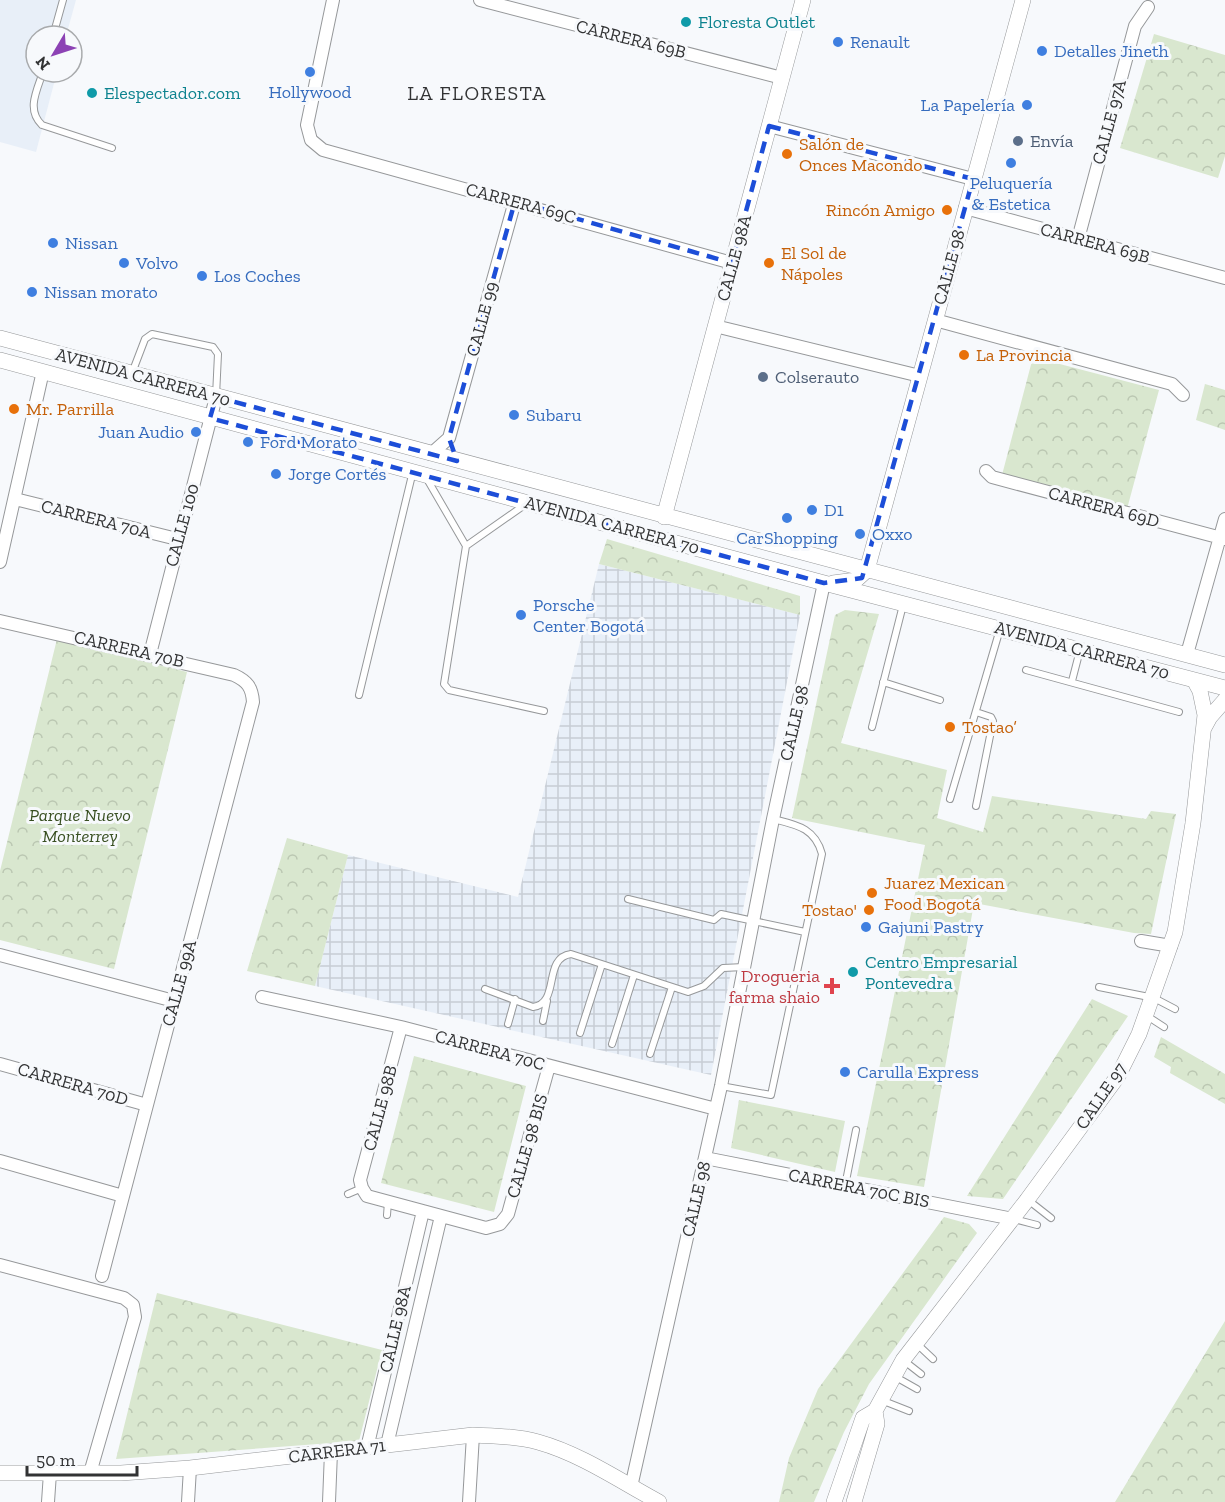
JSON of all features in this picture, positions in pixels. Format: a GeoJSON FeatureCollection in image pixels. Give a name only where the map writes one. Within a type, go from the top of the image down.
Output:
{"type":"FeatureCollection","features":[{"type":"Feature","properties":{"kind":"street","name":"CARRERA 69C"},"geometry":{"type":"LineString","coordinates":[[333,0],[307,125],[311,140],[322,150],[515,201],[732,263]]}},
{"type":"Feature","properties":{"kind":"street","name":"CARRERA 69B"},"geometry":{"type":"LineString","coordinates":[[480,0],[782,78]]}},
{"type":"Feature","properties":{"kind":"street","name":"CALLE 98A"},"geometry":{"type":"LineString","coordinates":[[664,517],[803,0]]}},
{"type":"Feature","properties":{"kind":"street","name":"CALLE 98"},"geometry":{"type":"LineString","coordinates":[[867,570],[1023,0]]}},
{"type":"Feature","properties":{"kind":"street","name":"CALLE 97A"},"geometry":{"type":"LineString","coordinates":[[1078,239],[1135,26],[1148,8]]}},
{"type":"Feature","properties":{"kind":"street"},"geometry":{"type":"LineString","coordinates":[[769,126],[974,179]]}},
{"type":"Feature","properties":{"kind":"street","name":"CALLE 99"},"geometry":{"type":"LineString","coordinates":[[449,438],[515,201]]}},
{"type":"Feature","properties":{"kind":"street","name":"CARRERA 69B"},"geometry":{"type":"LineString","coordinates":[[965,208],[1225,278]]}},
{"type":"Feature","properties":{"kind":"street"},"geometry":{"type":"LineString","coordinates":[[935,320],[1172,384],[1183,395]]}},
{"type":"Feature","properties":{"kind":"street"},"geometry":{"type":"LineString","coordinates":[[715,326],[920,376]]}},
{"type":"Feature","properties":{"kind":"street","name":"AVENIDA CARRERA 70"},"geometry":{"type":"LineString","coordinates":[[0,338],[1225,665]]}},
{"type":"Feature","properties":{"kind":"street","name":"AVENIDA CARRERA 70"},"geometry":{"type":"LineString","coordinates":[[0,360],[824,583],[1225,688]]}},
{"type":"Feature","properties":{"kind":"street"},"geometry":{"type":"LineString","coordinates":[[0,562],[43,371]]}},
{"type":"Feature","properties":{"kind":"street","name":"CALLE 100"},"geometry":{"type":"LineString","coordinates":[[150,654],[177,539],[216,397]]}},
{"type":"Feature","properties":{"kind":"street"},"geometry":{"type":"LineString","coordinates":[[418,472],[418,464],[422,457],[452,463],[457,460],[449,438],[431,454]]}},
{"type":"Feature","properties":{"kind":"street","name":"CARRERA 69D"},"geometry":{"type":"LineString","coordinates":[[986,471],[992,477],[1222,538]]}},
{"type":"Feature","properties":{"kind":"street","name":"CARRERA 70A"},"geometry":{"type":"LineString","coordinates":[[15,499],[177,539]]}},
{"type":"Feature","properties":{"kind":"street"},"geometry":{"type":"LineString","coordinates":[[1187,654],[1222,538],[1225,519]]}},
{"type":"Feature","properties":{"kind":"street"},"geometry":{"type":"LineString","coordinates":[[824,583],[856,580],[867,570]]}},
{"type":"Feature","properties":{"kind":"street","name":"CALLE 98"},"geometry":{"type":"LineString","coordinates":[[631,1486],[721,1086],[773,819],[824,583]]}},
{"type":"Feature","properties":{"kind":"street","name":"CARRERA 70B"},"geometry":{"type":"LineString","coordinates":[[0,621],[234,675],[243,679],[252,689]]}},
{"type":"Feature","properties":{"kind":"street","name":"CALLE 97"},"geometry":{"type":"LineString","coordinates":[[834,1502],[863,1418],[877,1405],[903,1360],[1013,1219],[1118,1076],[1147,1016],[1171,946],[1193,823],[1204,728],[1203,703],[1194,680]]}},
{"type":"Feature","properties":{"kind":"street","name":"CALLE 99A"},"geometry":{"type":"LineString","coordinates":[[102,1276],[253,702],[252,689]]}},
{"type":"Feature","properties":{"kind":"street","name":"CALLE 97"},"geometry":{"type":"LineString","coordinates":[[1204,728],[1210,717],[1225,700]]}},
{"type":"Feature","properties":{"kind":"street"},"geometry":{"type":"LineString","coordinates":[[1141,941],[1171,946]]}},
{"type":"Feature","properties":{"kind":"street"},"geometry":{"type":"LineString","coordinates":[[0,955],[174,1001]]}},
{"type":"Feature","properties":{"kind":"street","name":"CARRERA 70C"},"geometry":{"type":"LineString","coordinates":[[262,997],[401,1027],[716,1109]]}},
{"type":"Feature","properties":{"kind":"street","name":"CALLE 98B"},"geometry":{"type":"LineString","coordinates":[[362,1188],[360,1180],[401,1027]]}},
{"type":"Feature","properties":{"kind":"street","name":"CARRERA 70D"},"geometry":{"type":"LineString","coordinates":[[0,1064],[147,1105]]}},
{"type":"Feature","properties":{"kind":"street","name":"CALLE 98 BIS"},"geometry":{"type":"LineString","coordinates":[[441,1216],[486,1228],[500,1224],[508,1214],[549,1066]]}},
{"type":"Feature","properties":{"kind":"street","name":"CARRERA 70C BIS"},"geometry":{"type":"LineString","coordinates":[[705,1158],[1013,1219]]}},
{"type":"Feature","properties":{"kind":"street"},"geometry":{"type":"LineString","coordinates":[[0,1161],[123,1196]]}},
{"type":"Feature","properties":{"kind":"street"},"geometry":{"type":"LineString","coordinates":[[362,1188],[367,1196],[441,1216]]}},
{"type":"Feature","properties":{"kind":"street","name":"CALLE 98A"},"geometry":{"type":"LineString","coordinates":[[366,1448],[423,1211]]}},
{"type":"Feature","properties":{"kind":"street","name":"CALLE 98A"},"geometry":{"type":"LineString","coordinates":[[387,1445],[441,1216]]}},
{"type":"Feature","properties":{"kind":"street"},"geometry":{"type":"LineString","coordinates":[[0,1265],[124,1298],[133,1305],[135,1317],[90,1473]]}},
{"type":"Feature","properties":{"kind":"street","name":"CALLE 97"},"geometry":{"type":"LineString","coordinates":[[854,1502],[878,1424],[877,1405]]}},
{"type":"Feature","properties":{"kind":"street"},"geometry":{"type":"LineString","coordinates":[[469,1502],[472,1435]]}},
{"type":"Feature","properties":{"kind":"street","name":"CARRERA 71"},"geometry":{"type":"LineString","coordinates":[[0,1473],[90,1473],[190,1468],[472,1435],[517,1438],[538,1442],[570,1453],[659,1502]]}},
{"type":"Feature","properties":{"kind":"street"},"geometry":{"type":"LineString","coordinates":[[329,1502],[331,1452]]}},
{"type":"Feature","properties":{"kind":"street"},"geometry":{"type":"LineString","coordinates":[[188,1502],[190,1468]]}},
{"type":"Feature","properties":{"kind":"street"},"geometry":{"type":"LineString","coordinates":[[48,1502],[50,1473]]}},
{"type":"Feature","properties":{"kind":"lane"},"geometry":{"type":"LineString","coordinates":[[56,24],[63,0]]}},
{"type":"Feature","properties":{"kind":"lane"},"geometry":{"type":"LineString","coordinates":[[40,84],[33,107],[37,120],[42,125],[112,148]]}},
{"type":"Feature","properties":{"kind":"lane"},"geometry":{"type":"LineString","coordinates":[[132,374],[145,339],[152,334],[213,347],[218,354],[216,397]]}},
{"type":"Feature","properties":{"kind":"lane"},"geometry":{"type":"LineString","coordinates":[[418,472],[466,546],[446,687],[544,711]]}},
{"type":"Feature","properties":{"kind":"lane"},"geometry":{"type":"LineString","coordinates":[[359,695],[418,472]]}},
{"type":"Feature","properties":{"kind":"lane"},"geometry":{"type":"LineString","coordinates":[[466,546],[528,502]]}},
{"type":"Feature","properties":{"kind":"lane"},"geometry":{"type":"LineString","coordinates":[[872,727],[904,603]]}},
{"type":"Feature","properties":{"kind":"lane"},"geometry":{"type":"LineString","coordinates":[[950,799],[1000,629]]}},
{"type":"Feature","properties":{"kind":"lane"},"geometry":{"type":"LineString","coordinates":[[1072,681],[1080,650]]}},
{"type":"Feature","properties":{"kind":"lane"},"geometry":{"type":"LineString","coordinates":[[1026,670],[1179,712]]}},
{"type":"Feature","properties":{"kind":"lane"},"geometry":{"type":"LineString","coordinates":[[883,682],[940,700]]}},
{"type":"Feature","properties":{"kind":"lane"},"geometry":{"type":"LineString","coordinates":[[976,712],[991,717],[993,721],[976,806]]}},
{"type":"Feature","properties":{"kind":"lane"},"geometry":{"type":"LineString","coordinates":[[721,1086],[771,1095],[822,854],[819,843],[804,827],[773,819]]}},
{"type":"Feature","properties":{"kind":"lane"},"geometry":{"type":"LineString","coordinates":[[628,899],[714,920],[721,914],[805,932]]}},
{"type":"Feature","properties":{"kind":"lane"},"geometry":{"type":"LineString","coordinates":[[543,1022],[557,961],[563,955],[571,954],[688,992],[697,990],[723,968],[744,967]]}},
{"type":"Feature","properties":{"kind":"lane"},"geometry":{"type":"LineString","coordinates":[[580,1033],[602,964]]}},
{"type":"Feature","properties":{"kind":"lane"},"geometry":{"type":"LineString","coordinates":[[612,1044],[634,975]]}},
{"type":"Feature","properties":{"kind":"lane"},"geometry":{"type":"LineString","coordinates":[[650,1054],[672,987]]}},
{"type":"Feature","properties":{"kind":"lane"},"geometry":{"type":"LineString","coordinates":[[1099,987],[1154,998],[1175,1009]]}},
{"type":"Feature","properties":{"kind":"lane"},"geometry":{"type":"LineString","coordinates":[[484,989],[533,1007],[540,1006],[547,1000]]}},
{"type":"Feature","properties":{"kind":"lane"},"geometry":{"type":"LineString","coordinates":[[508,1024],[515,999]]}},
{"type":"Feature","properties":{"kind":"lane"},"geometry":{"type":"LineString","coordinates":[[1147,1016],[1164,1027]]}},
{"type":"Feature","properties":{"kind":"lane"},"geometry":{"type":"LineString","coordinates":[[845,1186],[856,1130]]}},
{"type":"Feature","properties":{"kind":"lane"},"geometry":{"type":"LineString","coordinates":[[348,1194],[362,1188]]}},
{"type":"Feature","properties":{"kind":"lane"},"geometry":{"type":"LineString","coordinates":[[1027,1200],[1051,1218]]}},
{"type":"Feature","properties":{"kind":"lane"},"geometry":{"type":"LineString","coordinates":[[387,1215],[388,1201]]}},
{"type":"Feature","properties":{"kind":"lane"},"geometry":{"type":"LineString","coordinates":[[1013,1219],[1037,1225]]}},
{"type":"Feature","properties":{"kind":"lane"},"geometry":{"type":"LineString","coordinates":[[916,1344],[933,1359]]}},
{"type":"Feature","properties":{"kind":"lane"},"geometry":{"type":"LineString","coordinates":[[903,1360],[921,1374]]}},
{"type":"Feature","properties":{"kind":"lane"},"geometry":{"type":"LineString","coordinates":[[894,1376],[917,1389]]}},
{"type":"Feature","properties":{"kind":"lane"},"geometry":{"type":"LineString","coordinates":[[877,1405],[909,1411]]}},
{"type":"Feature","properties":{"kind":"highlighted area"},"geometry":{"type":"Polygon","coordinates":[[[769,126],[973,179],[862,578],[824,583],[210,418],[216,397],[457,461],[449,438],[515,201],[732,263],[769,126]]]}},
{"type":"Feature","properties":{"kind":"shaded area"},"geometry":{"type":"Polygon","coordinates":[[[0,0],[76,0],[69,24],[24,24],[24,84],[54,84],[36,152],[0,142],[0,0]]]}},
{"type":"Feature","properties":{"kind":"shaded area"},"geometry":{"type":"Polygon","coordinates":[[[599,564],[800,615],[711,1075],[315,986],[348,855],[518,897],[599,564]]]}},
{"type":"Feature","properties":{"kind":"green space"},"geometry":{"type":"Polygon","coordinates":[[[1154,34],[1225,55],[1225,156],[1218,178],[1120,148],[1154,34]]]}},
{"type":"Feature","properties":{"kind":"green space"},"geometry":{"type":"Polygon","coordinates":[[[1033,357],[1159,390],[1127,509],[1002,475],[1033,357]]]}},
{"type":"Feature","properties":{"kind":"green space"},"geometry":{"type":"Polygon","coordinates":[[[1205,384],[1225,390],[1225,430],[1196,420],[1205,384]]]}},
{"type":"Feature","properties":{"kind":"green space"},"geometry":{"type":"Polygon","coordinates":[[[607,539],[800,596],[800,615],[599,564],[607,539]]]}},
{"type":"Feature","properties":{"kind":"green space"},"geometry":{"type":"Polygon","coordinates":[[[845,610],[879,614],[841,743],[947,770],[937,818],[983,832],[992,796],[1146,819],[1151,811],[1176,814],[1151,934],[1134,933],[974,903],[924,1187],[857,1176],[925,845],[792,818],[835,615],[845,610]]]}},
{"type":"Feature","properties":{"kind":"green space","name":"Parque Nuevo Monterrey"},"geometry":{"type":"Polygon","coordinates":[[[57,639],[187,672],[114,969],[0,940],[0,871],[57,639]]]}},
{"type":"Feature","properties":{"kind":"green space"},"geometry":{"type":"Polygon","coordinates":[[[287,838],[348,855],[315,986],[247,971],[287,838]]]}},
{"type":"Feature","properties":{"kind":"green space"},"geometry":{"type":"Polygon","coordinates":[[[1092,999],[1128,1016],[1003,1199],[967,1196],[1092,999]]]}},
{"type":"Feature","properties":{"kind":"green space"},"geometry":{"type":"Polygon","coordinates":[[[1161,1037],[1225,1074],[1225,1104],[1170,1073],[1171,1067],[1154,1057],[1161,1037]]]}},
{"type":"Feature","properties":{"kind":"green space"},"geometry":{"type":"Polygon","coordinates":[[[414,1056],[526,1086],[494,1212],[381,1183],[414,1056]]]}},
{"type":"Feature","properties":{"kind":"green space"},"geometry":{"type":"Polygon","coordinates":[[[739,1100],[845,1121],[835,1172],[731,1148],[739,1100]]]}},
{"type":"Feature","properties":{"kind":"green space"},"geometry":{"type":"Polygon","coordinates":[[[944,1217],[969,1224],[977,1233],[869,1384],[844,1432],[814,1502],[779,1502],[789,1458],[818,1389],[944,1217]]]}},
{"type":"Feature","properties":{"kind":"green space"},"geometry":{"type":"Polygon","coordinates":[[[157,1293],[382,1350],[359,1441],[116,1459],[157,1293]]]}},
{"type":"Feature","properties":{"kind":"green space"},"geometry":{"type":"Polygon","coordinates":[[[1225,1321],[1225,1502],[1115,1502],[1217,1334],[1225,1321]]]}},
{"type":"Feature","properties":{"kind":"place","name":"Floresta Outlet"},"geometry":{"type":"Point","coordinates":[686,22]}},
{"type":"Feature","properties":{"kind":"place","name":"Renault"},"geometry":{"type":"Point","coordinates":[838,42]}},
{"type":"Feature","properties":{"kind":"place","name":"Detalles Jineth"},"geometry":{"type":"Point","coordinates":[1042,51]}},
{"type":"Feature","properties":{"kind":"place","name":"Hollywood"},"geometry":{"type":"Point","coordinates":[310,72]}},
{"type":"Feature","properties":{"kind":"place","name":"Elespectador.com"},"geometry":{"type":"Point","coordinates":[92,93]}},
{"type":"Feature","properties":{"kind":"place","name":"La Papelería"},"geometry":{"type":"Point","coordinates":[1027,105]}},
{"type":"Feature","properties":{"kind":"place","name":"Envía"},"geometry":{"type":"Point","coordinates":[1018,141]}},
{"type":"Feature","properties":{"kind":"place","name":"Salón de Onces Macondo"},"geometry":{"type":"Point","coordinates":[787,154]}},
{"type":"Feature","properties":{"kind":"place","name":"Peluquería & Estetica"},"geometry":{"type":"Point","coordinates":[1011,163]}},
{"type":"Feature","properties":{"kind":"place","name":"Rincón Amigo"},"geometry":{"type":"Point","coordinates":[947,210]}},
{"type":"Feature","properties":{"kind":"place","name":"Nissan"},"geometry":{"type":"Point","coordinates":[53,243]}},
{"type":"Feature","properties":{"kind":"place","name":"Volvo"},"geometry":{"type":"Point","coordinates":[124,263]}},
{"type":"Feature","properties":{"kind":"place","name":"El Sol de Nápoles"},"geometry":{"type":"Point","coordinates":[769,263]}},
{"type":"Feature","properties":{"kind":"place","name":"Los Coches"},"geometry":{"type":"Point","coordinates":[202,276]}},
{"type":"Feature","properties":{"kind":"place","name":"Nissan morato"},"geometry":{"type":"Point","coordinates":[32,292]}},
{"type":"Feature","properties":{"kind":"place","name":"La Provincia"},"geometry":{"type":"Point","coordinates":[964,355]}},
{"type":"Feature","properties":{"kind":"place","name":"Colserauto"},"geometry":{"type":"Point","coordinates":[763,377]}},
{"type":"Feature","properties":{"kind":"place","name":"Mr. Parrilla"},"geometry":{"type":"Point","coordinates":[14,409]}},
{"type":"Feature","properties":{"kind":"place","name":"Subaru"},"geometry":{"type":"Point","coordinates":[514,415]}},
{"type":"Feature","properties":{"kind":"place","name":"Juan Audio"},"geometry":{"type":"Point","coordinates":[196,432]}},
{"type":"Feature","properties":{"kind":"place","name":"Ford Morato"},"geometry":{"type":"Point","coordinates":[248,442]}},
{"type":"Feature","properties":{"kind":"place","name":"Jorge Cortés"},"geometry":{"type":"Point","coordinates":[276,474]}},
{"type":"Feature","properties":{"kind":"place","name":"D1"},"geometry":{"type":"Point","coordinates":[812,510]}},
{"type":"Feature","properties":{"kind":"place","name":"CarShopping"},"geometry":{"type":"Point","coordinates":[787,518]}},
{"type":"Feature","properties":{"kind":"place","name":"Oxxo"},"geometry":{"type":"Point","coordinates":[860,534]}},
{"type":"Feature","properties":{"kind":"place","name":"Porsche Center Bogotá"},"geometry":{"type":"Point","coordinates":[521,615]}},
{"type":"Feature","properties":{"kind":"place","name":"Tostao’"},"geometry":{"type":"Point","coordinates":[950,727]}},
{"type":"Feature","properties":{"kind":"place","name":"Juarez Mexican Food Bogotá"},"geometry":{"type":"Point","coordinates":[872,893]}},
{"type":"Feature","properties":{"kind":"place","name":"Tostao'"},"geometry":{"type":"Point","coordinates":[869,910]}},
{"type":"Feature","properties":{"kind":"place","name":"Gajuni Pastry"},"geometry":{"type":"Point","coordinates":[866,927]}},
{"type":"Feature","properties":{"kind":"place","name":"Centro Empresarial Pontevedra"},"geometry":{"type":"Point","coordinates":[853,972]}},
{"type":"Feature","properties":{"kind":"place","name":"Drogueria farma shaio"},"geometry":{"type":"Point","coordinates":[832,986]}},
{"type":"Feature","properties":{"kind":"place","name":"Carulla Express"},"geometry":{"type":"Point","coordinates":[845,1072]}},
{"type":"Feature","properties":{"kind":"district","name":"LA FLORESTA"},"geometry":{"type":"Point","coordinates":[477,93]}}]}
